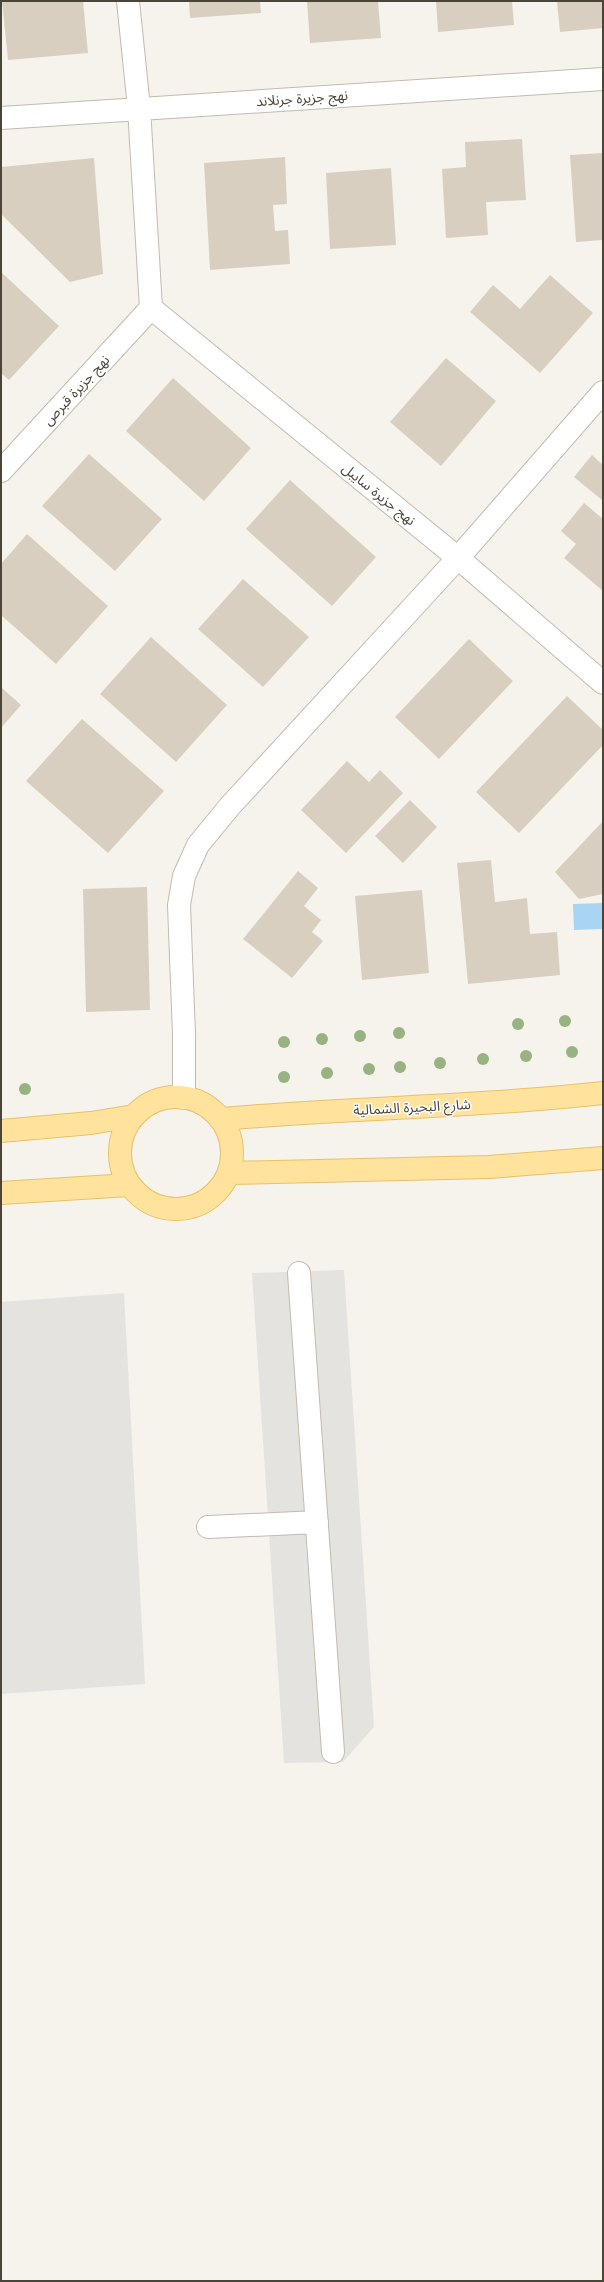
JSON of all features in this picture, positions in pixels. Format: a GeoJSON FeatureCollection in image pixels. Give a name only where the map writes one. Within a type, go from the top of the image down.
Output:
{"type":"FeatureCollection","features":[{"type":"Feature","properties":{"kind":"main road","name":"شارع البحيرة الشمالية"},"geometry":{"type":"LineString","coordinates":[[220,1119],[300,1112],[529,1101],[603,1093]]}},
{"type":"Feature","properties":{"kind":"main road"},"geometry":{"type":"LineString","coordinates":[[166,1098],[184,1098],[198,1101],[210,1108],[220,1119],[227,1131],[231,1145],[232,1158],[229,1173],[221,1186],[211,1197],[198,1205],[183,1209],[167,1209],[152,1205],[139,1197],[129,1186],[121,1169],[119,1150],[123,1132],[134,1116],[148,1104],[166,1098]]}},
{"type":"Feature","properties":{"kind":"main road"},"geometry":{"type":"LineString","coordinates":[[1,1131],[91,1123],[134,1116]]}},
{"type":"Feature","properties":{"kind":"main road"},"geometry":{"type":"LineString","coordinates":[[229,1173],[489,1167],[603,1158]]}},
{"type":"Feature","properties":{"kind":"main road"},"geometry":{"type":"LineString","coordinates":[[1,1193],[129,1186]]}},
{"type":"Feature","properties":{"kind":"street"},"geometry":{"type":"LineString","coordinates":[[128,1],[139,108],[151,308]]}},
{"type":"Feature","properties":{"kind":"street","name":"نهج جزيرة جرنلاند"},"geometry":{"type":"LineString","coordinates":[[1,118],[603,78]]}},
{"type":"Feature","properties":{"kind":"street","name":"نهج جزيرة قبرص"},"geometry":{"type":"LineString","coordinates":[[1,471],[151,308]]}},
{"type":"Feature","properties":{"kind":"street","name":"نهج جزيرة سايبل"},"geometry":{"type":"LineString","coordinates":[[151,308],[458,558],[603,683]]}},
{"type":"Feature","properties":{"kind":"street"},"geometry":{"type":"LineString","coordinates":[[184,1098],[184,1034],[179,905],[184,876],[198,845],[230,806],[458,558],[603,392]]}},
{"type":"Feature","properties":{"kind":"street"},"geometry":{"type":"LineString","coordinates":[[299,1273],[333,1752]]}},
{"type":"Feature","properties":{"kind":"street"},"geometry":{"type":"LineString","coordinates":[[208,1527],[317,1522]]}},
{"type":"Feature","properties":{"kind":"shaded area"},"geometry":{"type":"Polygon","coordinates":[[[344,1270],[374,1727],[343,1762],[284,1763],[252,1273],[344,1270]]]}},
{"type":"Feature","properties":{"kind":"shaded area"},"geometry":{"type":"Polygon","coordinates":[[[124,1293],[145,1684],[1,1694],[1,1302],[124,1293]]]}},
{"type":"Feature","properties":{"kind":"water"},"geometry":{"type":"Polygon","coordinates":[[[603,903],[603,929],[574,930],[573,904],[603,903]]]}},
{"type":"Feature","properties":{"kind":"building"},"geometry":{"type":"Polygon","coordinates":[[[2,1],[83,1],[88,53],[8,60],[2,1]]]}},
{"type":"Feature","properties":{"kind":"building"},"geometry":{"type":"Polygon","coordinates":[[[189,1],[260,1],[261,13],[190,18],[189,1]]]}},
{"type":"Feature","properties":{"kind":"building"},"geometry":{"type":"Polygon","coordinates":[[[307,1],[378,1],[381,38],[310,43],[307,1]]]}},
{"type":"Feature","properties":{"kind":"building"},"geometry":{"type":"Polygon","coordinates":[[[436,1],[512,1],[514,25],[438,32],[436,1]]]}},
{"type":"Feature","properties":{"kind":"building"},"geometry":{"type":"Polygon","coordinates":[[[557,1],[603,1],[603,28],[560,32],[557,1]]]}},
{"type":"Feature","properties":{"kind":"building"},"geometry":{"type":"Polygon","coordinates":[[[522,139],[526,200],[486,202],[488,235],[446,238],[442,169],[466,167],[465,142],[522,139]]]}},
{"type":"Feature","properties":{"kind":"building"},"geometry":{"type":"Polygon","coordinates":[[[603,153],[603,240],[576,242],[570,155],[603,153]]]}},
{"type":"Feature","properties":{"kind":"building"},"geometry":{"type":"Polygon","coordinates":[[[285,157],[287,204],[273,205],[275,231],[288,230],[290,264],[210,270],[204,163],[285,157]]]}},
{"type":"Feature","properties":{"kind":"building"},"geometry":{"type":"Polygon","coordinates":[[[94,158],[103,274],[70,282],[1,214],[1,167],[94,158]]]}},
{"type":"Feature","properties":{"kind":"building"},"geometry":{"type":"Polygon","coordinates":[[[391,168],[396,245],[330,249],[326,173],[391,168]]]}},
{"type":"Feature","properties":{"kind":"building"},"geometry":{"type":"Polygon","coordinates":[[[1,272],[59,326],[9,380],[1,373],[1,272]]]}},
{"type":"Feature","properties":{"kind":"building"},"geometry":{"type":"Polygon","coordinates":[[[550,275],[593,313],[540,373],[470,312],[493,285],[520,309],[550,275]]]}},
{"type":"Feature","properties":{"kind":"building"},"geometry":{"type":"Polygon","coordinates":[[[446,358],[496,401],[441,466],[390,422],[446,358]]]}},
{"type":"Feature","properties":{"kind":"building"},"geometry":{"type":"Polygon","coordinates":[[[173,378],[251,448],[204,501],[126,431],[173,378]]]}},
{"type":"Feature","properties":{"kind":"building"},"geometry":{"type":"Polygon","coordinates":[[[89,454],[162,519],[115,571],[42,506],[89,454]]]}},
{"type":"Feature","properties":{"kind":"building"},"geometry":{"type":"Polygon","coordinates":[[[592,455],[603,465],[603,501],[574,477],[592,455]]]}},
{"type":"Feature","properties":{"kind":"building"},"geometry":{"type":"Polygon","coordinates":[[[290,480],[376,557],[332,606],[246,529],[290,480]]]}},
{"type":"Feature","properties":{"kind":"building"},"geometry":{"type":"Polygon","coordinates":[[[584,503],[603,519],[603,591],[564,558],[576,544],[561,531],[584,503]]]}},
{"type":"Feature","properties":{"kind":"building"},"geometry":{"type":"Polygon","coordinates":[[[27,534],[108,606],[56,664],[1,615],[1,564],[27,534]]]}},
{"type":"Feature","properties":{"kind":"building"},"geometry":{"type":"Polygon","coordinates":[[[243,579],[309,637],[263,687],[198,629],[243,579]]]}},
{"type":"Feature","properties":{"kind":"building"},"geometry":{"type":"Polygon","coordinates":[[[151,637],[227,705],[176,762],[100,694],[151,637]]]}},
{"type":"Feature","properties":{"kind":"building"},"geometry":{"type":"Polygon","coordinates":[[[469,639],[513,681],[439,759],[395,717],[469,639]]]}},
{"type":"Feature","properties":{"kind":"building"},"geometry":{"type":"Polygon","coordinates":[[[1,687],[21,705],[1,728],[1,687]]]}},
{"type":"Feature","properties":{"kind":"building"},"geometry":{"type":"Polygon","coordinates":[[[567,696],[603,730],[603,745],[519,833],[476,792],[567,696]]]}},
{"type":"Feature","properties":{"kind":"building"},"geometry":{"type":"Polygon","coordinates":[[[82,719],[164,791],[108,853],[26,781],[82,719]]]}},
{"type":"Feature","properties":{"kind":"building"},"geometry":{"type":"Polygon","coordinates":[[[347,761],[369,782],[380,770],[403,793],[346,853],[301,810],[347,761]]]}},
{"type":"Feature","properties":{"kind":"building"},"geometry":{"type":"Polygon","coordinates":[[[410,800],[437,827],[403,863],[375,836],[410,800]]]}},
{"type":"Feature","properties":{"kind":"building"},"geometry":{"type":"Polygon","coordinates":[[[603,821],[603,894],[579,899],[555,872],[603,821]]]}},
{"type":"Feature","properties":{"kind":"building"},"geometry":{"type":"Polygon","coordinates":[[[491,860],[495,902],[527,898],[530,934],[557,932],[560,975],[468,984],[457,863],[491,860]]]}},
{"type":"Feature","properties":{"kind":"building"},"geometry":{"type":"Polygon","coordinates":[[[298,871],[318,888],[304,906],[321,920],[312,932],[323,941],[292,978],[243,939],[298,871]]]}},
{"type":"Feature","properties":{"kind":"building"},"geometry":{"type":"Polygon","coordinates":[[[147,887],[150,1010],[86,1012],[83,889],[147,887]]]}},
{"type":"Feature","properties":{"kind":"building"},"geometry":{"type":"Polygon","coordinates":[[[422,890],[429,973],[362,980],[355,896],[422,890]]]}}]}
